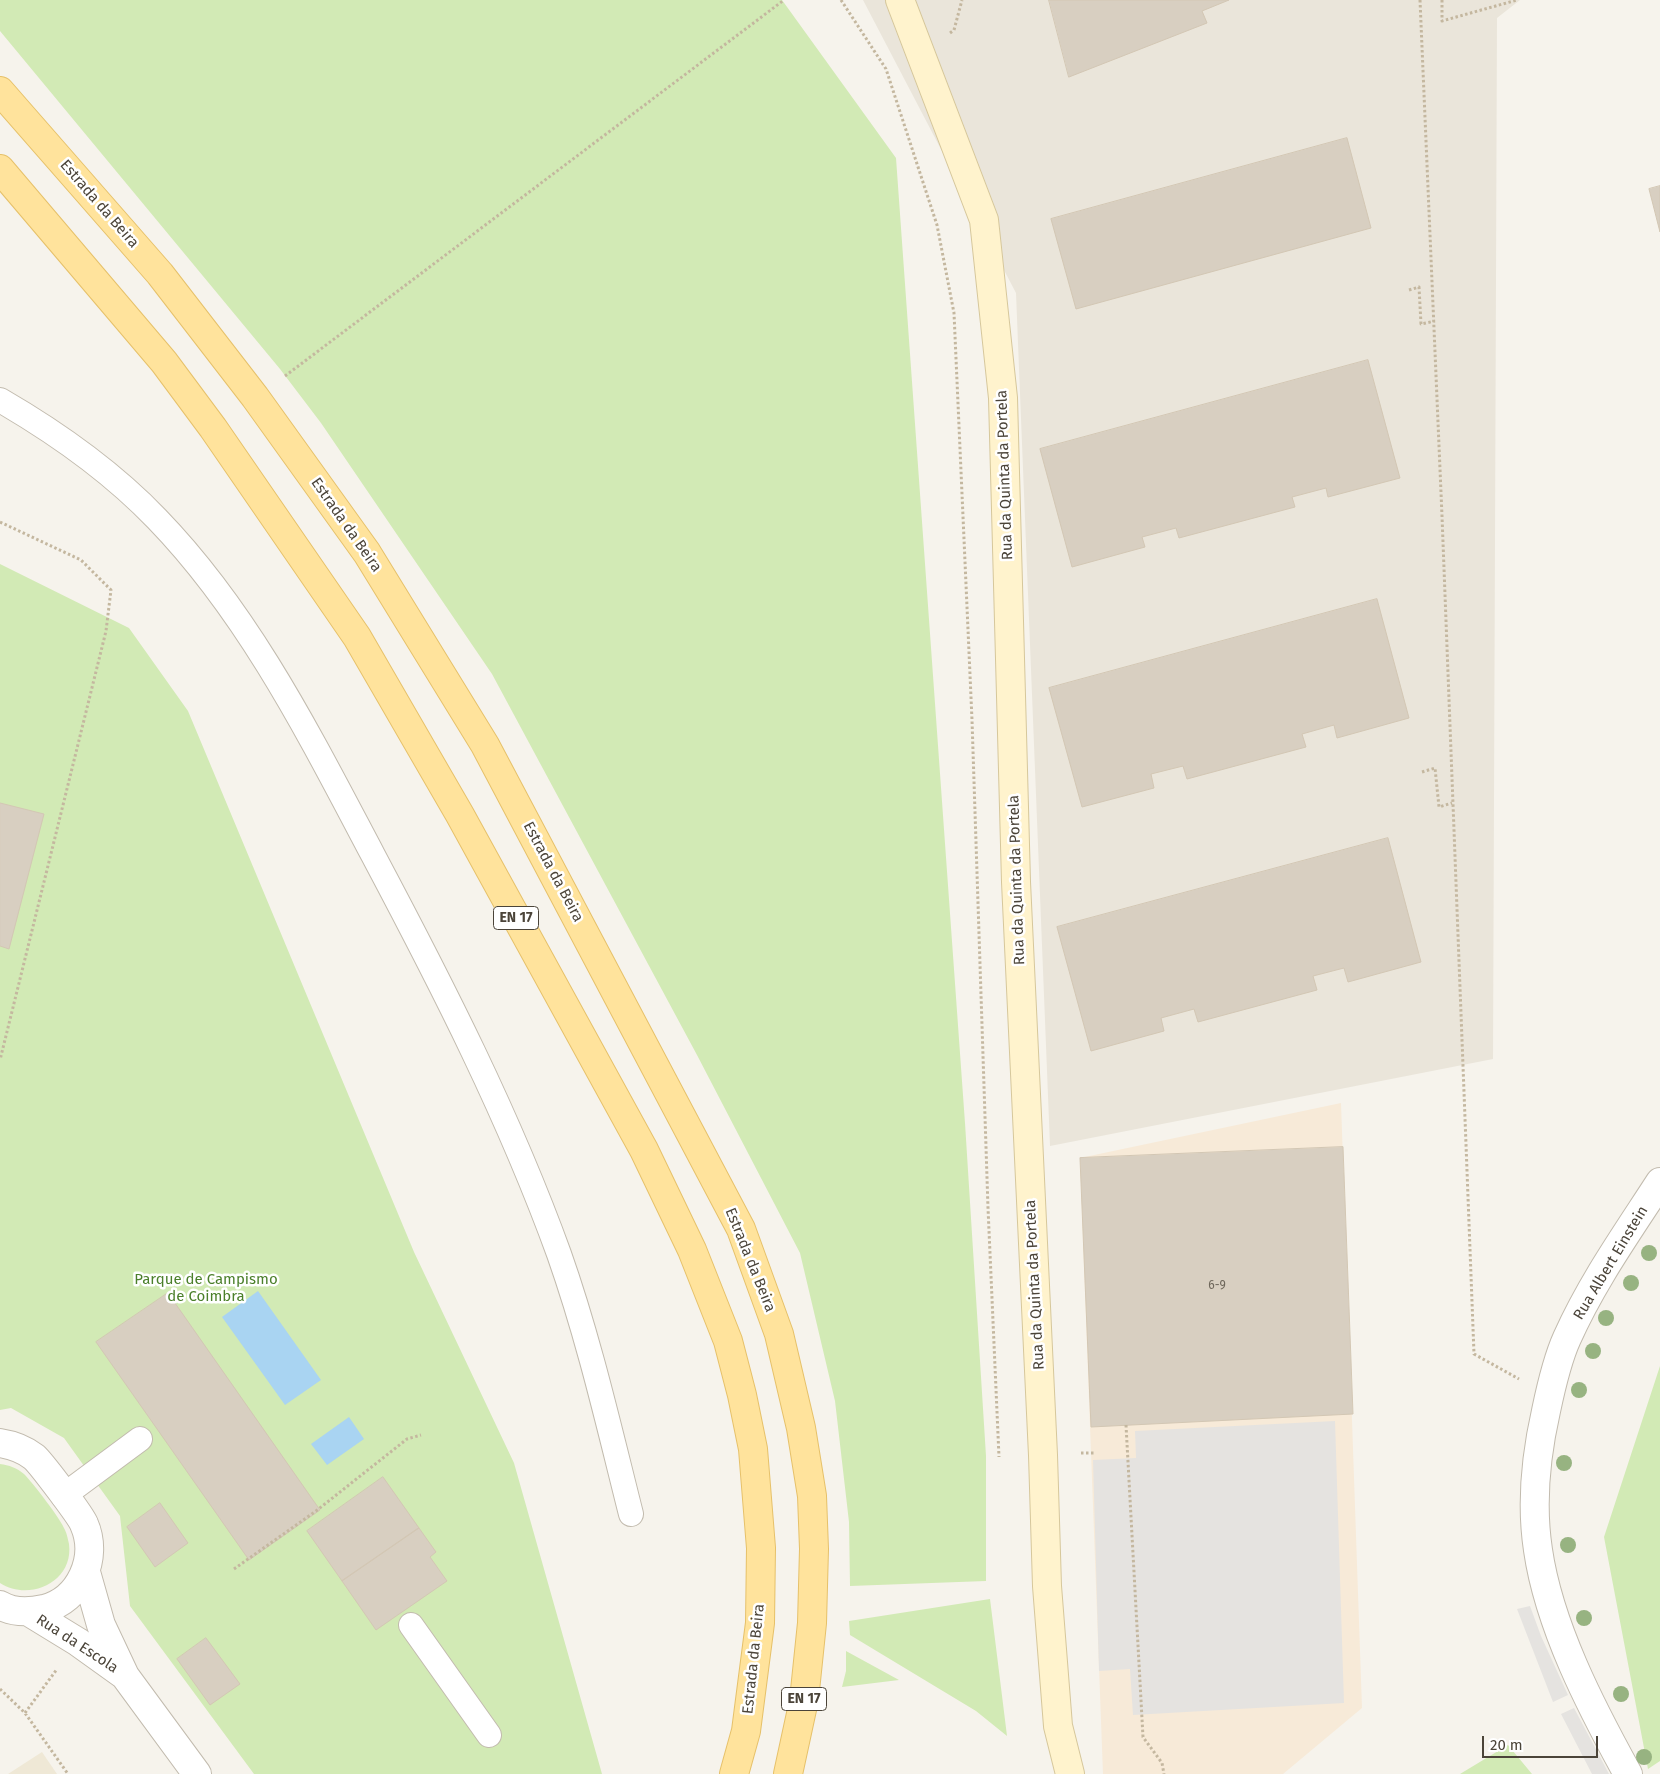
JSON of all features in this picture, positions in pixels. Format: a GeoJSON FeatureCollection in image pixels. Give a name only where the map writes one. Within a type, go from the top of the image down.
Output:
{"type":"FeatureCollection","features":[{"type":"Feature","properties":{"kind":"main road","name":"Estrada da Beira"},"geometry":{"type":"LineString","coordinates":[[0,91],[160,274],[255,397],[367,554],[486,745],[741,1229],[779,1334],[800,1428],[812,1496],[814,1549],[812,1623],[804,1700],[788,1774]]}},
{"type":"Feature","properties":{"kind":"main road","name":"Estrada da Beira"},"geometry":{"type":"LineString","coordinates":[[0,169],[164,362],[219,436],[357,637],[460,815],[634,1133],[692,1250],[728,1341],[742,1395],[753,1449],[761,1548],[760,1623],[746,1730],[734,1774]]}},
{"type":"Feature","properties":{"kind":"street","name":"Rua da Quinta da Portela"},"geometry":{"type":"LineString","coordinates":[[900,0],[984,220],[1003,398],[1016,882],[1043,1455],[1047,1586],[1058,1726],[1070,1774]]}},
{"type":"Feature","properties":{"kind":"street","name":"Rua Albert Einstein"},"geometry":{"type":"LineString","coordinates":[[1628,1774],[1564,1641],[1547,1590],[1538,1549],[1536,1485],[1539,1442],[1566,1339],[1594,1286],[1660,1182]]}},
{"type":"Feature","properties":{"kind":"street","name":"Rua da Escola"},"geometry":{"type":"LineString","coordinates":[[0,1443],[14,1445],[35,1458],[84,1524],[90,1547],[86,1572],[74,1592],[53,1606],[29,1612],[6,1609],[0,1605]]}},
{"type":"Feature","properties":{"kind":"street","name":"Rua da Escola"},"geometry":{"type":"LineString","coordinates":[[86,1572],[101,1626],[125,1676],[197,1774]]}},
{"type":"Feature","properties":{"kind":"street","name":"Rua da Escola"},"geometry":{"type":"LineString","coordinates":[[29,1612],[78,1642],[125,1676]]}},
{"type":"Feature","properties":{"kind":"lane"},"geometry":{"type":"LineString","coordinates":[[0,400],[76,448],[156,517],[185,550],[242,626],[302,724],[441,986],[523,1165],[553,1238],[577,1310],[631,1514]]}},
{"type":"Feature","properties":{"kind":"lane"},"geometry":{"type":"LineString","coordinates":[[64,1496],[140,1439]]}},
{"type":"Feature","properties":{"kind":"lane"},"geometry":{"type":"LineString","coordinates":[[411,1625],[489,1735]]}},
{"type":"Feature","properties":{"kind":"path"},"geometry":{"type":"LineString","coordinates":[[285,376],[784,0]]}},
{"type":"Feature","properties":{"kind":"path"},"geometry":{"type":"LineString","coordinates":[[841,0],[886,70],[937,225],[954,313],[972,720],[988,1208],[999,1457]]}},
{"type":"Feature","properties":{"kind":"path"},"geometry":{"type":"LineString","coordinates":[[1420,0],[1435,321],[1474,1354],[1550,1395]]}},
{"type":"Feature","properties":{"kind":"path"},"geometry":{"type":"LineString","coordinates":[[1442,0],[1442,21],[1517,0]]}},
{"type":"Feature","properties":{"kind":"path"},"geometry":{"type":"LineString","coordinates":[[1408,290],[1419,287],[1422,324],[1435,321]]}},
{"type":"Feature","properties":{"kind":"path"},"geometry":{"type":"LineString","coordinates":[[0,522],[81,560],[111,590],[103,640],[0,1060]]}},
{"type":"Feature","properties":{"kind":"path"},"geometry":{"type":"LineString","coordinates":[[1422,772],[1434,768],[1439,807],[1452,803]]}},
{"type":"Feature","properties":{"kind":"path"},"geometry":{"type":"LineString","coordinates":[[1126,1425],[1143,1736],[1162,1763],[1164,1774]]}},
{"type":"Feature","properties":{"kind":"path"},"geometry":{"type":"LineString","coordinates":[[234,1569],[316,1511],[407,1439],[421,1435]]}},
{"type":"Feature","properties":{"kind":"path"},"geometry":{"type":"LineString","coordinates":[[1081,1454],[1096,1453]]}},
{"type":"Feature","properties":{"kind":"path"},"geometry":{"type":"LineString","coordinates":[[25,1713],[62,1663]]}},
{"type":"Feature","properties":{"kind":"path"},"geometry":{"type":"LineString","coordinates":[[0,1689],[25,1713],[68,1774]]}},
{"type":"Feature","properties":{"kind":"shaded area"},"geometry":{"type":"Polygon","coordinates":[[[863,0],[1520,0],[1497,18],[1493,1059],[1050,1146],[1016,293],[863,0]]]}},
{"type":"Feature","properties":{"kind":"shaded area"},"geometry":{"type":"Polygon","coordinates":[[[1341,1103],[1362,1708],[1283,1774],[1103,1774],[1080,1158],[1341,1103]]]}},
{"type":"Feature","properties":{"kind":"shaded area"},"geometry":{"type":"Polygon","coordinates":[[[1335,1421],[1344,1703],[1133,1715],[1130,1669],[1099,1671],[1093,1460],[1136,1458],[1135,1431],[1335,1421]]]}},
{"type":"Feature","properties":{"kind":"shaded area"},"geometry":{"type":"Polygon","coordinates":[[[1530,1606],[1541,1636],[1568,1695],[1553,1702],[1517,1609],[1530,1606]]]}},
{"type":"Feature","properties":{"kind":"shaded area"},"geometry":{"type":"Polygon","coordinates":[[[1574,1708],[1609,1774],[1592,1774],[1561,1714],[1574,1708]]]}},
{"type":"Feature","properties":{"kind":"shaded area"},"geometry":{"type":"Polygon","coordinates":[[[42,1752],[57,1774],[8,1774],[42,1752]]]}},
{"type":"Feature","properties":{"kind":"green space"},"geometry":{"type":"Polygon","coordinates":[[[0,0],[782,0],[896,158],[965,1123],[986,1456],[986,1581],[850,1586],[849,1522],[835,1401],[800,1253],[697,1055],[492,674],[321,423],[280,369],[0,31],[0,0]]]}},
{"type":"Feature","properties":{"kind":"green space","name":"Parque de Campismo de Coimbra"},"geometry":{"type":"Polygon","coordinates":[[[0,564],[129,628],[188,711],[414,1252],[514,1463],[602,1774],[254,1774],[130,1606],[120,1516],[64,1438],[11,1408],[0,1410],[0,564]]]}},
{"type":"Feature","properties":{"kind":"green space"},"geometry":{"type":"Polygon","coordinates":[[[1660,1366],[1660,1761],[1648,1769],[1604,1537],[1660,1366]]]}},
{"type":"Feature","properties":{"kind":"green space"},"geometry":{"type":"Polygon","coordinates":[[[0,1464],[13,1467],[24,1474],[52,1510],[67,1535],[69,1557],[64,1569],[57,1578],[47,1585],[36,1589],[11,1588],[0,1583],[0,1464]]]}},
{"type":"Feature","properties":{"kind":"green space"},"geometry":{"type":"Polygon","coordinates":[[[990,1599],[1007,1736],[976,1711],[850,1635],[849,1621],[990,1599]]]}},
{"type":"Feature","properties":{"kind":"green space"},"geometry":{"type":"Polygon","coordinates":[[[846,1651],[899,1680],[842,1687],[846,1671],[846,1651]]]}},
{"type":"Feature","properties":{"kind":"green space"},"geometry":{"type":"Polygon","coordinates":[[[1508,1745],[1532,1774],[1460,1774],[1508,1745]]]}},
{"type":"Feature","properties":{"kind":"water"},"geometry":{"type":"Polygon","coordinates":[[[258,1291],[321,1380],[285,1405],[222,1317],[258,1291]]]}},
{"type":"Feature","properties":{"kind":"water"},"geometry":{"type":"Polygon","coordinates":[[[349,1417],[364,1439],[327,1465],[311,1444],[349,1417]]]}},
{"type":"Feature","properties":{"kind":"building"},"geometry":{"type":"Polygon","coordinates":[[[1049,0],[1229,0],[1202,11],[1207,23],[1069,77],[1049,0]]]}},
{"type":"Feature","properties":{"kind":"building"},"geometry":{"type":"Polygon","coordinates":[[[1347,138],[1371,228],[1076,309],[1051,219],[1347,138]]]}},
{"type":"Feature","properties":{"kind":"building"},"geometry":{"type":"Polygon","coordinates":[[[1660,186],[1660,232],[1649,189],[1660,186]]]}},
{"type":"Feature","properties":{"kind":"building"},"geometry":{"type":"Polygon","coordinates":[[[1368,360],[1400,478],[1328,497],[1326,488],[1292,497],[1295,507],[1179,538],[1176,528],[1142,537],[1145,547],[1072,567],[1040,449],[1368,360]]]}},
{"type":"Feature","properties":{"kind":"building"},"geometry":{"type":"Polygon","coordinates":[[[1377,599],[1409,718],[1337,738],[1334,725],[1302,734],[1306,747],[1187,779],[1183,766],[1151,774],[1154,788],[1082,807],[1049,688],[1377,599]]]}},
{"type":"Feature","properties":{"kind":"building"},"geometry":{"type":"Polygon","coordinates":[[[0,803],[44,814],[9,949],[0,946],[0,803]]]}},
{"type":"Feature","properties":{"kind":"building"},"geometry":{"type":"Polygon","coordinates":[[[1388,838],[1421,962],[1348,982],[1344,968],[1313,976],[1317,990],[1198,1022],[1194,1009],[1161,1018],[1164,1031],[1091,1051],[1057,927],[1388,838]]]}},
{"type":"Feature","properties":{"kind":"building"},"geometry":{"type":"Polygon","coordinates":[[[1343,1147],[1353,1414],[1091,1427],[1080,1158],[1343,1147]]]}},
{"type":"Feature","properties":{"kind":"building"},"geometry":{"type":"Polygon","coordinates":[[[168,1293],[320,1510],[249,1560],[96,1342],[168,1293]]]}},
{"type":"Feature","properties":{"kind":"building"},"geometry":{"type":"Polygon","coordinates":[[[383,1477],[419,1528],[342,1581],[307,1531],[383,1477]]]}},
{"type":"Feature","properties":{"kind":"building"},"geometry":{"type":"Polygon","coordinates":[[[160,1503],[188,1543],[155,1567],[127,1527],[160,1503]]]}},
{"type":"Feature","properties":{"kind":"building"},"geometry":{"type":"Polygon","coordinates":[[[419,1528],[436,1552],[430,1557],[447,1581],[376,1630],[342,1581],[419,1528]]]}},
{"type":"Feature","properties":{"kind":"building"},"geometry":{"type":"Polygon","coordinates":[[[206,1638],[240,1684],[210,1705],[177,1659],[206,1638]]]}}]}
